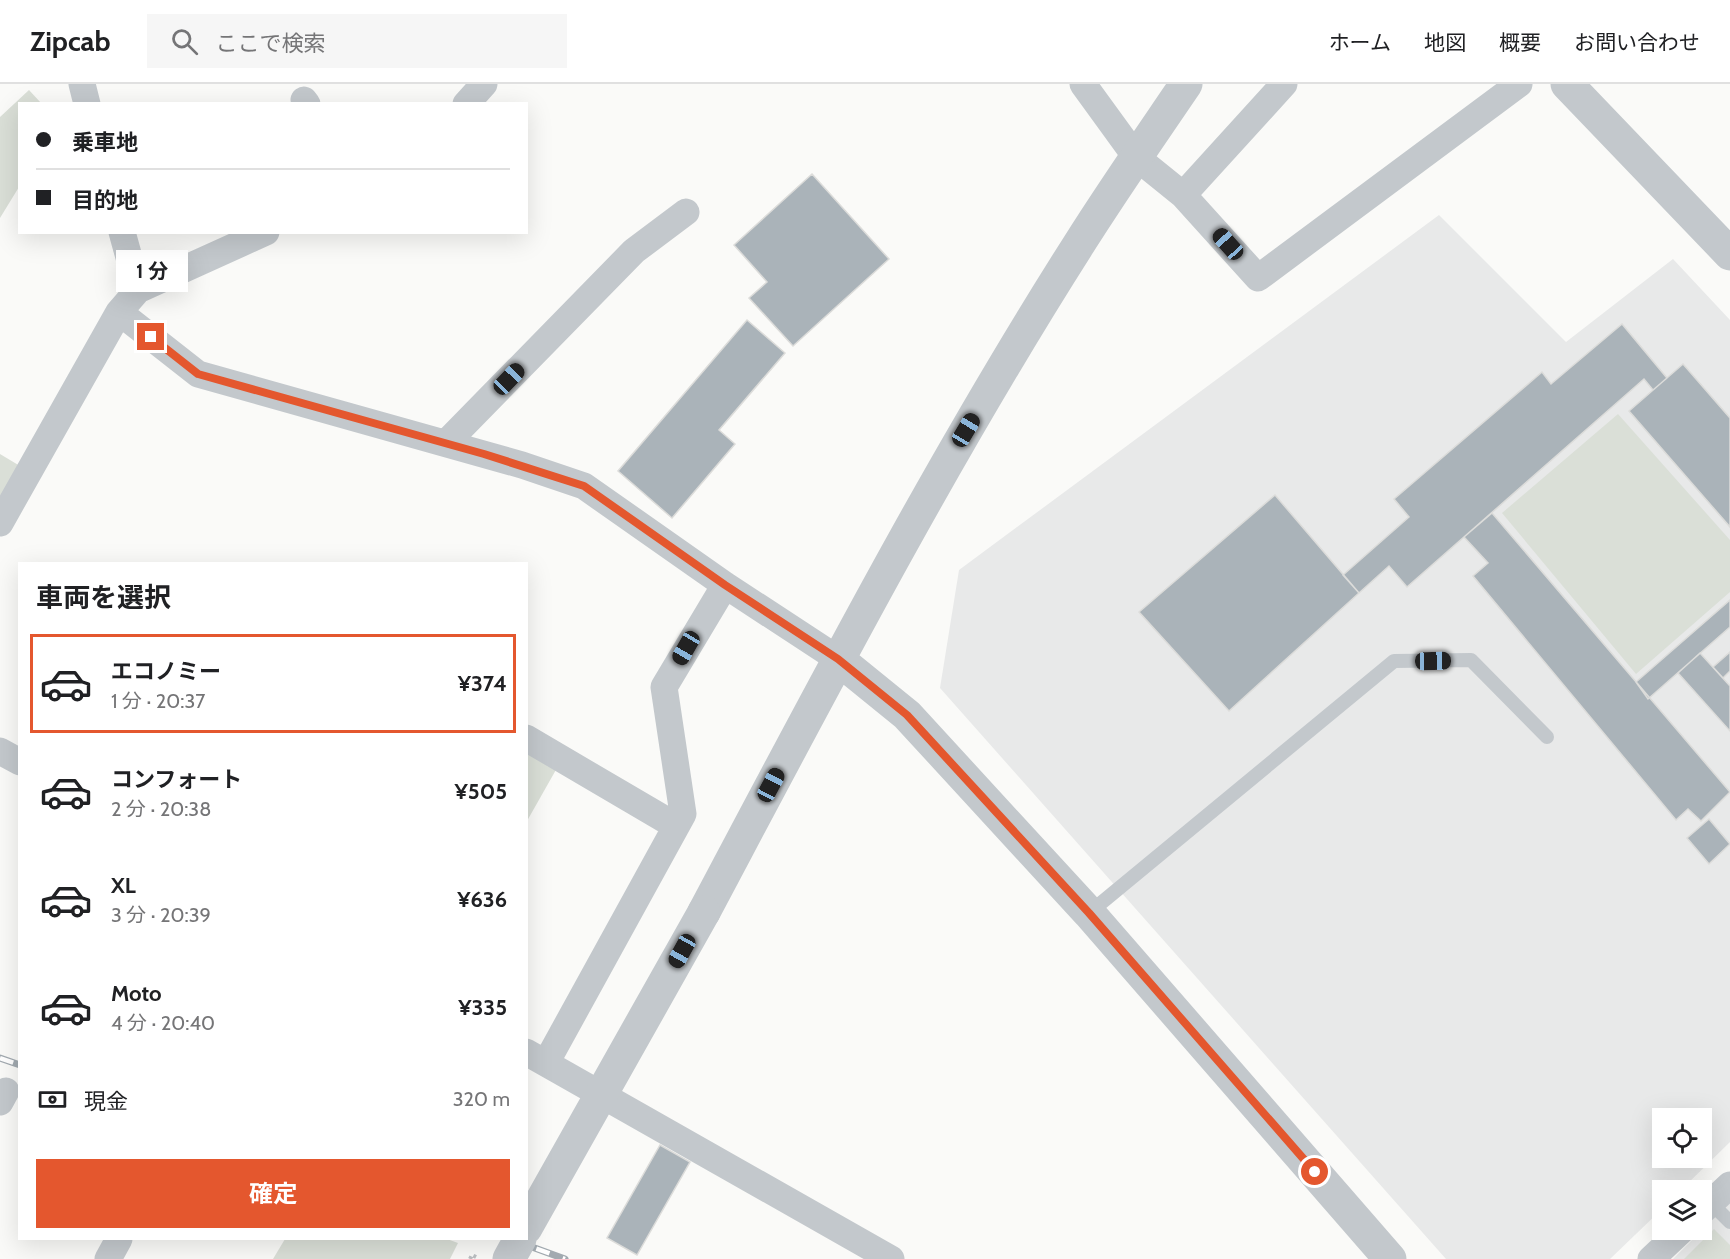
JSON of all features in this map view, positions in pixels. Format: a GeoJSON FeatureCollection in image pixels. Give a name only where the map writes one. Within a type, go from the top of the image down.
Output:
{"type":"FeatureCollection","features":[{"type":"Feature","properties":{"kind":"street"},"geometry":{"type":"LineString","coordinates":[[82,84],[86,102]]}},
{"type":"Feature","properties":{"kind":"street"},"geometry":{"type":"LineString","coordinates":[[468,102],[484,84]]}},
{"type":"Feature","properties":{"kind":"street"},"geometry":{"type":"LineString","coordinates":[[1083,84],[1136,157],[1183,195],[1258,278],[1519,84]]}},
{"type":"Feature","properties":{"kind":"street"},"geometry":{"type":"LineString","coordinates":[[528,1224],[704,912],[838,659],[966,430],[1079,244],[1186,84]]}},
{"type":"Feature","properties":{"kind":"street"},"geometry":{"type":"LineString","coordinates":[[1183,195],[1284,84]]}},
{"type":"Feature","properties":{"kind":"street"},"geometry":{"type":"LineString","coordinates":[[1567,84],[1730,254]]}},
{"type":"Feature","properties":{"kind":"street"},"geometry":{"type":"LineString","coordinates":[[446,443],[634,250],[686,212]]}},
{"type":"Feature","properties":{"kind":"street"},"geometry":{"type":"LineString","coordinates":[[123,234],[138,290]]}},
{"type":"Feature","properties":{"kind":"street"},"geometry":{"type":"LineString","coordinates":[[0,523],[119,312],[138,290],[262,234]]}},
{"type":"Feature","properties":{"kind":"street"},"geometry":{"type":"LineString","coordinates":[[119,312],[198,374],[522,465],[584,486],[725,585],[838,659],[907,715],[1089,913],[1390,1259]]}},
{"type":"Feature","properties":{"kind":"street"},"geometry":{"type":"LineString","coordinates":[[725,585],[664,687],[683,814],[536,1057],[891,1259]]}},
{"type":"Feature","properties":{"kind":"street"},"geometry":{"type":"LineString","coordinates":[[528,739],[676,826]]}},
{"type":"Feature","properties":{"kind":"street"},"geometry":{"type":"LineString","coordinates":[[0,751],[18,761]]}},
{"type":"Feature","properties":{"kind":"street"},"geometry":{"type":"LineString","coordinates":[[108,1259],[118,1240]]}},
{"type":"Feature","properties":{"kind":"street"},"geometry":{"type":"LineString","coordinates":[[509,1259],[519,1240]]}},
{"type":"Feature","properties":{"kind":"street"},"geometry":{"type":"LineString","coordinates":[[1651,1259],[1671,1240]]}},
{"type":"Feature","properties":{"kind":"lane"},"geometry":{"type":"LineString","coordinates":[[1089,913],[1394,661],[1471,660],[1547,737]]}},
{"type":"Feature","properties":{"kind":"lane"},"geometry":{"type":"LineString","coordinates":[[1714,1200],[1730,1222]]}},
{"type":"Feature","properties":{"kind":"path"},"geometry":{"type":"LineString","coordinates":[[470,1259],[472,1255],[481,1259]]}},
{"type":"Feature","properties":{"kind":"shaded area"},"geometry":{"type":"Polygon","coordinates":[[[29,90],[40,102],[18,102],[18,189],[0,218],[0,117],[29,90]]]}},
{"type":"Feature","properties":{"kind":"shaded area"},"geometry":{"type":"Polygon","coordinates":[[[1439,215],[1566,342],[1673,259],[1730,320],[1730,1142],[1712,1160],[1712,1108],[1652,1108],[1652,1168],[1703,1168],[1691,1180],[1652,1180],[1652,1219],[1610,1259],[1446,1259],[940,688],[959,570],[1439,215]]]}},
{"type":"Feature","properties":{"kind":"shaded area"},"geometry":{"type":"Polygon","coordinates":[[[1618,414],[1730,540],[1730,592],[1636,674],[1502,513],[1618,414]]]}},
{"type":"Feature","properties":{"kind":"shaded area"},"geometry":{"type":"Polygon","coordinates":[[[0,454],[20,466],[0,498],[0,454]]]}},
{"type":"Feature","properties":{"kind":"shaded area"},"geometry":{"type":"Polygon","coordinates":[[[528,751],[557,768],[528,819],[528,751]]]}},
{"type":"Feature","properties":{"kind":"shaded area"},"geometry":{"type":"Polygon","coordinates":[[[1730,1202],[1730,1259],[1673,1259],[1692,1240],[1712,1240],[1712,1220],[1730,1202]]]}},
{"type":"Feature","properties":{"kind":"shaded area"},"geometry":{"type":"Polygon","coordinates":[[[1714,1229],[1730,1245],[1730,1259],[1684,1259],[1703,1240],[1712,1240],[1714,1229]]]}},
{"type":"Feature","properties":{"kind":"shaded area"},"geometry":{"type":"Polygon","coordinates":[[[284,1240],[450,1240],[458,1243],[450,1259],[273,1259],[284,1240]]]}},
{"type":"Feature","properties":{"kind":"building"},"geometry":{"type":"Polygon","coordinates":[[[812,174],[889,259],[793,346],[749,298],[767,282],[734,245],[812,174]]]}},
{"type":"Feature","properties":{"kind":"building"},"geometry":{"type":"Polygon","coordinates":[[[747,320],[785,353],[719,430],[735,444],[672,518],[618,471],[747,320]]]}},
{"type":"Feature","properties":{"kind":"building"},"geometry":{"type":"Polygon","coordinates":[[[1622,324],[1667,378],[1653,390],[1644,379],[1407,587],[1389,566],[1359,593],[1343,575],[1409,517],[1394,499],[1542,372],[1551,384],[1622,324]]]}},
{"type":"Feature","properties":{"kind":"building"},"geometry":{"type":"Polygon","coordinates":[[[1683,364],[1730,418],[1730,527],[1629,411],[1683,364]]]}},
{"type":"Feature","properties":{"kind":"building"},"geometry":{"type":"Polygon","coordinates":[[[1275,495],[1359,593],[1229,711],[1139,612],[1275,495]]]}},
{"type":"Feature","properties":{"kind":"building"},"geometry":{"type":"Polygon","coordinates":[[[1492,513],[1730,792],[1701,821],[1688,809],[1676,820],[1473,576],[1488,563],[1464,537],[1492,513]]]}},
{"type":"Feature","properties":{"kind":"building"},"geometry":{"type":"Polygon","coordinates":[[[1730,600],[1730,627],[1648,699],[1636,682],[1730,600]]]}},
{"type":"Feature","properties":{"kind":"building"},"geometry":{"type":"Polygon","coordinates":[[[1730,652],[1730,671],[1723,678],[1713,667],[1730,652]]]}},
{"type":"Feature","properties":{"kind":"building"},"geometry":{"type":"Polygon","coordinates":[[[1700,653],[1730,686],[1730,731],[1678,673],[1700,653]]]}},
{"type":"Feature","properties":{"kind":"building"},"geometry":{"type":"Polygon","coordinates":[[[1709,819],[1730,844],[1709,864],[1687,838],[1709,819]]]}},
{"type":"Feature","properties":{"kind":"building"},"geometry":{"type":"Polygon","coordinates":[[[660,1145],[690,1162],[637,1255],[607,1238],[660,1145]]]}},
{"type":"Feature","properties":{"kind":"railway"},"geometry":{"type":"LineString","coordinates":[[0,1058],[18,1064]]}},
{"type":"Feature","properties":{"kind":"railway"},"geometry":{"type":"LineString","coordinates":[[513,1240],[565,1259]]}},
{"type":"Feature","properties":{"kind":"route"},"geometry":{"type":"LineString","coordinates":[[151,337],[198,374],[522,465],[584,486],[725,585],[838,659],[907,715],[1089,913],[1315,1172]]}}]}
